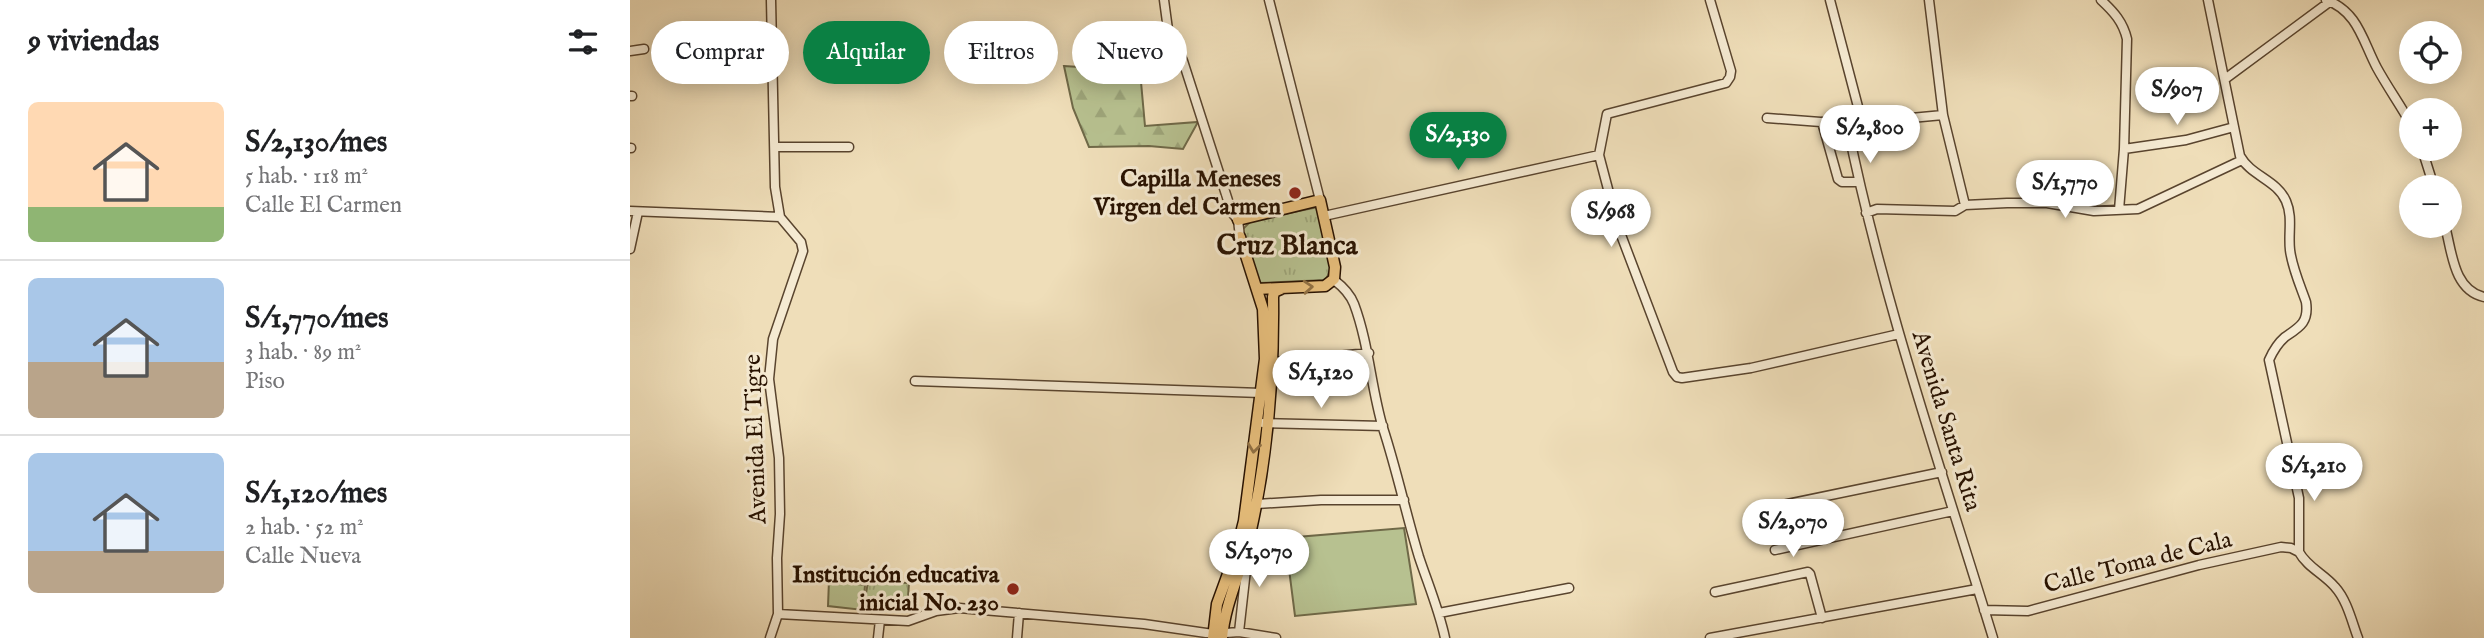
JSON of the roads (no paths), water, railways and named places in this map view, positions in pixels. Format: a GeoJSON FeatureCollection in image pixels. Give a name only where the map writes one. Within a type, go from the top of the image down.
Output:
{"type":"FeatureCollection","features":[{"type":"Feature","properties":{"kind":"main road"},"geometry":{"type":"LineString","coordinates":[[1238,220],[1320,201],[1325,216],[1335,267],[1334,280],[1325,286],[1257,289]]}},
{"type":"Feature","properties":{"kind":"main road"},"geometry":{"type":"LineString","coordinates":[[1218,636],[1217,604],[1244,522],[1265,359],[1263,309],[1240,237]]}},
{"type":"Feature","properties":{"kind":"main road"},"geometry":{"type":"LineString","coordinates":[[1218,636],[1248,544],[1257,504],[1269,424],[1274,362],[1273,297],[1274,292],[1281,289]]}},
{"type":"Feature","properties":{"kind":"street","name":"Avenida El Tigre"},"geometry":{"type":"LineString","coordinates":[[770,638],[778,614],[779,458],[769,379],[773,339],[803,251],[797,237],[780,216],[775,187],[771,0]]}},
{"type":"Feature","properties":{"kind":"street"},"geometry":{"type":"LineString","coordinates":[[1164,0],[1170,37],[1183,61],[1232,213],[1238,220],[1240,237]]}},
{"type":"Feature","properties":{"kind":"street"},"geometry":{"type":"LineString","coordinates":[[1269,0],[1320,201]]}},
{"type":"Feature","properties":{"kind":"street"},"geometry":{"type":"LineString","coordinates":[[1710,0],[1730,77],[1726,83],[1607,114],[1599,155],[1618,227],[1676,376],[1682,378],[1751,369],[1899,334]]}},
{"type":"Feature","properties":{"kind":"street"},"geometry":{"type":"LineString","coordinates":[[1830,0],[1862,122]]}},
{"type":"Feature","properties":{"kind":"street"},"geometry":{"type":"LineString","coordinates":[[1929,0],[1943,115],[1965,205]]}},
{"type":"Feature","properties":{"kind":"street"},"geometry":{"type":"LineString","coordinates":[[2101,0],[2124,25],[2127,40],[2124,149],[2119,210]]}},
{"type":"Feature","properties":{"kind":"street"},"geometry":{"type":"LineString","coordinates":[[2208,0],[2242,160],[2280,189],[2286,201],[2290,215],[2290,250],[2306,302],[2307,310],[2302,325],[2285,338],[2269,360],[2299,498],[2300,552],[2303,559],[2335,586],[2358,638]]}},
{"type":"Feature","properties":{"kind":"street"},"geometry":{"type":"LineString","coordinates":[[2225,79],[2330,1],[2346,11],[2361,31],[2377,68],[2399,102]]}},
{"type":"Feature","properties":{"kind":"street"},"geometry":{"type":"LineString","coordinates":[[630,51],[644,49]]}},
{"type":"Feature","properties":{"kind":"street"},"geometry":{"type":"LineString","coordinates":[[1767,118],[1847,124],[1943,115]]}},
{"type":"Feature","properties":{"kind":"street"},"geometry":{"type":"LineString","coordinates":[[1822,122],[1838,179],[1842,182],[1858,182]]}},
{"type":"Feature","properties":{"kind":"street","name":"Avenida Santa Rita"},"geometry":{"type":"LineString","coordinates":[[1847,124],[1858,182],[1899,334],[1993,638]]}},
{"type":"Feature","properties":{"kind":"street"},"geometry":{"type":"LineString","coordinates":[[2124,149],[2186,140],[2234,127]]}},
{"type":"Feature","properties":{"kind":"street"},"geometry":{"type":"LineString","coordinates":[[776,147],[849,147]]}},
{"type":"Feature","properties":{"kind":"street"},"geometry":{"type":"LineString","coordinates":[[1325,216],[1599,155]]}},
{"type":"Feature","properties":{"kind":"street"},"geometry":{"type":"LineString","coordinates":[[1866,214],[1877,209],[1955,211],[1965,205],[2047,203],[2094,211],[2138,209],[2242,160]]}},
{"type":"Feature","properties":{"kind":"street"},"geometry":{"type":"LineString","coordinates":[[630,249],[634,211],[780,216]]}},
{"type":"Feature","properties":{"kind":"street"},"geometry":{"type":"LineString","coordinates":[[2448,238],[2462,282],[2469,290],[2484,297]]}},
{"type":"Feature","properties":{"kind":"street"},"geometry":{"type":"LineString","coordinates":[[1334,280],[1352,299],[1369,353],[1383,426],[1445,638]]}},
{"type":"Feature","properties":{"kind":"street"},"geometry":{"type":"LineString","coordinates":[[1274,362],[1369,353]]}},
{"type":"Feature","properties":{"kind":"street"},"geometry":{"type":"LineString","coordinates":[[915,381],[1261,393]]}},
{"type":"Feature","properties":{"kind":"street"},"geometry":{"type":"LineString","coordinates":[[1257,422],[1383,426]]}},
{"type":"Feature","properties":{"kind":"street"},"geometry":{"type":"LineString","coordinates":[[1773,507],[1942,472]]}},
{"type":"Feature","properties":{"kind":"street"},"geometry":{"type":"LineString","coordinates":[[1257,504],[1321,500],[1404,500]]}},
{"type":"Feature","properties":{"kind":"street"},"geometry":{"type":"LineString","coordinates":[[1802,502],[1814,540]]}},
{"type":"Feature","properties":{"kind":"street"},"geometry":{"type":"LineString","coordinates":[[1775,550],[1954,511]]}},
{"type":"Feature","properties":{"kind":"street"},"geometry":{"type":"LineString","coordinates":[[1239,632],[1248,544]]}},
{"type":"Feature","properties":{"kind":"street","name":"Calle Toma de Cala"},"geometry":{"type":"LineString","coordinates":[[1984,610],[2028,611],[2199,565],[2281,547],[2300,552]]}},
{"type":"Feature","properties":{"kind":"street"},"geometry":{"type":"LineString","coordinates":[[1715,592],[1808,572],[1822,618]]}},
{"type":"Feature","properties":{"kind":"street"},"geometry":{"type":"LineString","coordinates":[[1439,613],[1569,587]]}},
{"type":"Feature","properties":{"kind":"street"},"geometry":{"type":"LineString","coordinates":[[1710,638],[1976,589]]}},
{"type":"Feature","properties":{"kind":"street"},"geometry":{"type":"LineString","coordinates":[[778,614],[908,621],[936,611],[958,608],[1144,624],[1218,636],[1239,632],[1276,638]]}},
{"type":"Feature","properties":{"kind":"street"},"geometry":{"type":"LineString","coordinates":[[1017,638],[1019,613]]}},
{"type":"Feature","properties":{"kind":"street"},"geometry":{"type":"LineString","coordinates":[[878,638],[880,620]]}},
{"type":"Feature","properties":{"kind":"place","name":"Capilla Meneses Virgen del Carmen"},"geometry":{"type":"Point","coordinates":[1295,193]}},
{"type":"Feature","properties":{"kind":"place","name":"Institución educativa inicial No. 230"},"geometry":{"type":"Point","coordinates":[1013,589]}},
{"type":"Feature","properties":{"kind":"district","name":"Cruz Blanca"},"geometry":{"type":"Point","coordinates":[1287,246]}}]}
